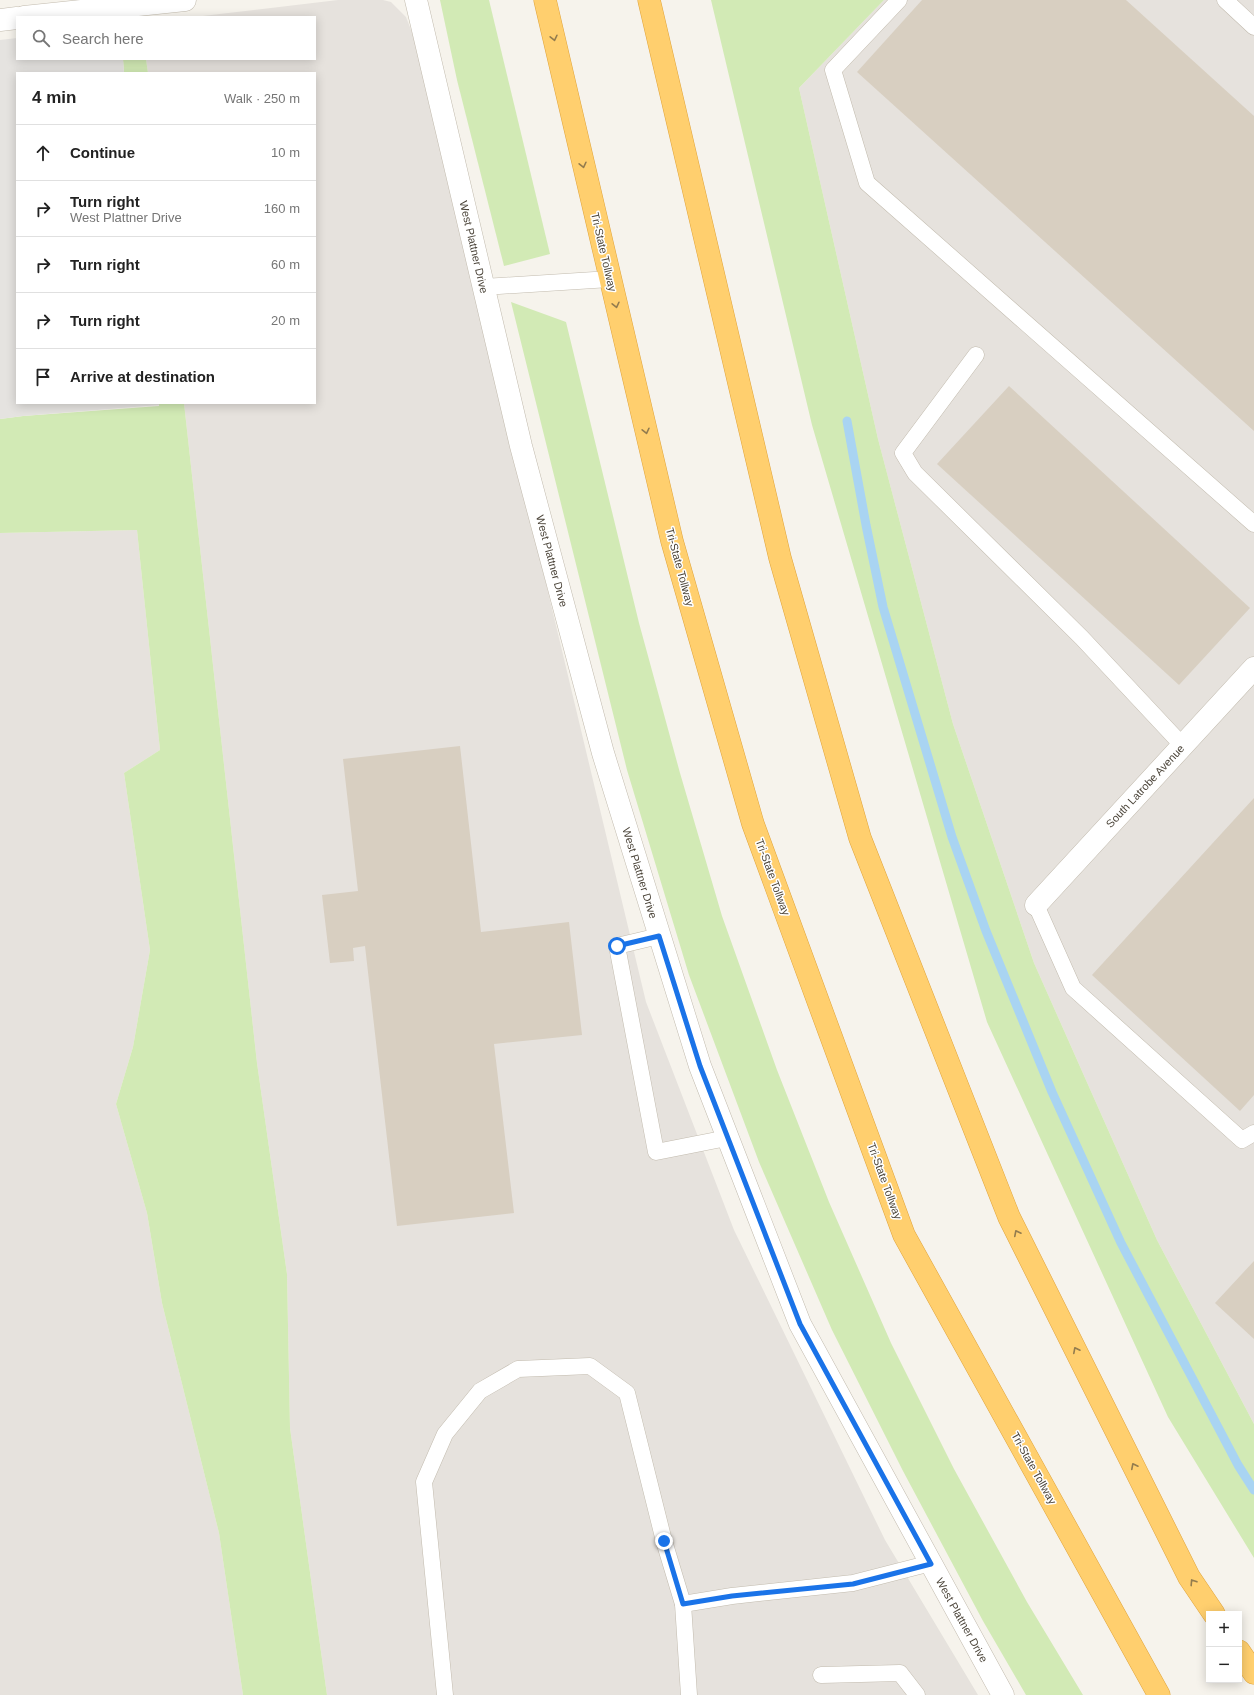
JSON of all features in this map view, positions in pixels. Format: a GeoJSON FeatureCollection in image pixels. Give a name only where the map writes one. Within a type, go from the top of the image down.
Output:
{"type":"FeatureCollection","features":[{"type":"Feature","properties":{"kind":"highway","name":"Tri-State Tollway"},"geometry":{"type":"LineString","coordinates":[[545,0],[672,540],[753,824],[904,1235],[1159,1695]]}},
{"type":"Feature","properties":{"kind":"highway"},"geometry":{"type":"LineString","coordinates":[[649,0],[780,558],[860,838],[1009,1217],[1190,1577],[1212,1611]]}},
{"type":"Feature","properties":{"kind":"highway"},"geometry":{"type":"LineString","coordinates":[[1242,1655],[1254,1673]]}},
{"type":"Feature","properties":{"kind":"street"},"geometry":{"type":"LineString","coordinates":[[33,16],[185,0]]}},
{"type":"Feature","properties":{"kind":"street","name":"West Plattner Drive"},"geometry":{"type":"LineString","coordinates":[[416,0],[521,446],[603,753],[700,1066],[800,1324],[1003,1695]]}},
{"type":"Feature","properties":{"kind":"street"},"geometry":{"type":"LineString","coordinates":[[0,20],[16,18]]}},
{"type":"Feature","properties":{"kind":"street","name":"South Latrobe Avenue"},"geometry":{"type":"LineString","coordinates":[[1036,905],[1254,668]]}},
{"type":"Feature","properties":{"kind":"lane"},"geometry":{"type":"LineString","coordinates":[[899,0],[833,70],[867,183],[1254,524]]}},
{"type":"Feature","properties":{"kind":"lane"},"geometry":{"type":"LineString","coordinates":[[1225,0],[1254,27]]}},
{"type":"Feature","properties":{"kind":"lane"},"geometry":{"type":"LineString","coordinates":[[484,287],[610,279]]}},
{"type":"Feature","properties":{"kind":"lane"},"geometry":{"type":"LineString","coordinates":[[976,355],[903,453],[915,473],[1082,638],[1183,746]]}},
{"type":"Feature","properties":{"kind":"lane"},"geometry":{"type":"LineString","coordinates":[[1036,905],[1073,988],[1242,1140],[1254,1133]]}},
{"type":"Feature","properties":{"kind":"lane"},"geometry":{"type":"LineString","coordinates":[[659,936],[617,946],[656,1152],[728,1138]]}},
{"type":"Feature","properties":{"kind":"lane"},"geometry":{"type":"LineString","coordinates":[[445,1695],[424,1482],[444,1434],[480,1391],[518,1369],[590,1366],[626,1393],[664,1541],[683,1604],[689,1695]]}},
{"type":"Feature","properties":{"kind":"lane"},"geometry":{"type":"LineString","coordinates":[[683,1604],[732,1596],[853,1584],[931,1564]]}},
{"type":"Feature","properties":{"kind":"lane"},"geometry":{"type":"LineString","coordinates":[[821,1675],[900,1673],[917,1695]]}},
{"type":"Feature","properties":{"kind":"shaded area"},"geometry":{"type":"Polygon","coordinates":[[[338,0],[383,0],[391,2],[406,17],[418,48],[646,1002],[734,1230],[885,1540],[978,1695],[327,1695],[290,1428],[287,1274],[257,1063],[184,404],[316,404],[316,72],[148,72],[146,60],[316,60],[316,16],[202,16],[338,0]]]}},
{"type":"Feature","properties":{"kind":"shaded area"},"geometry":{"type":"Polygon","coordinates":[[[884,0],[1254,0],[1254,1424],[1157,1240],[1034,963],[953,724],[878,439],[799,88],[884,0]]]}},
{"type":"Feature","properties":{"kind":"shaded area"},"geometry":{"type":"Polygon","coordinates":[[[16,38],[16,60],[123,60],[124,72],[16,72],[16,404],[159,405],[0,419],[0,40],[16,38]]]}},
{"type":"Feature","properties":{"kind":"shaded area"},"geometry":{"type":"Polygon","coordinates":[[[137,530],[160,750],[124,773],[150,950],[133,1047],[116,1104],[147,1213],[162,1303],[219,1533],[243,1695],[0,1695],[0,533],[137,530]]]}},
{"type":"Feature","properties":{"kind":"green space"},"geometry":{"type":"Polygon","coordinates":[[[440,0],[489,0],[550,254],[504,266],[457,80],[440,0]]]}},
{"type":"Feature","properties":{"kind":"green space"},"geometry":{"type":"Polygon","coordinates":[[[711,0],[884,0],[799,88],[878,439],[953,724],[1034,963],[1157,1240],[1254,1424],[1254,1558],[1168,1417],[987,1022],[812,425],[711,0]]]}},
{"type":"Feature","properties":{"kind":"green space"},"geometry":{"type":"Polygon","coordinates":[[[123,60],[146,60],[148,72],[124,72],[123,60]]]}},
{"type":"Feature","properties":{"kind":"green space"},"geometry":{"type":"Polygon","coordinates":[[[511,302],[566,322],[639,623],[680,773],[722,916],[777,1070],[829,1202],[891,1343],[954,1469],[1027,1602],[1083,1695],[1026,1695],[983,1621],[903,1471],[832,1330],[759,1162],[689,975],[627,770],[511,302]]]}},
{"type":"Feature","properties":{"kind":"green space"},"geometry":{"type":"Polygon","coordinates":[[[159,404],[184,404],[257,1063],[287,1274],[290,1428],[327,1695],[243,1695],[219,1533],[162,1303],[147,1213],[116,1104],[133,1047],[150,950],[124,773],[160,750],[137,530],[0,533],[0,419],[159,406],[159,404]]]}},
{"type":"Feature","properties":{"kind":"building"},"geometry":{"type":"Polygon","coordinates":[[[922,0],[1126,0],[1254,116],[1254,431],[857,72],[922,0]]]}},
{"type":"Feature","properties":{"kind":"building"},"geometry":{"type":"Polygon","coordinates":[[[1009,386],[1250,608],[1179,685],[937,464],[1009,386]]]}},
{"type":"Feature","properties":{"kind":"building"},"geometry":{"type":"Polygon","coordinates":[[[460,746],[481,932],[569,922],[582,1035],[494,1044],[514,1213],[397,1226],[365,946],[353,948],[354,961],[330,963],[322,895],[358,891],[343,759],[460,746]]]}},
{"type":"Feature","properties":{"kind":"building"},"geometry":{"type":"Polygon","coordinates":[[[1254,798],[1254,1095],[1240,1111],[1092,975],[1254,798]]]}},
{"type":"Feature","properties":{"kind":"building"},"geometry":{"type":"Polygon","coordinates":[[[1254,1261],[1254,1339],[1215,1303],[1254,1261]]]}},
{"type":"Feature","properties":{"kind":"waterway"},"geometry":{"type":"LineString","coordinates":[[847,421],[883,607],[952,837],[986,931],[1052,1092],[1121,1243],[1238,1465],[1254,1490]]}},
{"type":"Feature","properties":{"kind":"route"},"geometry":{"type":"LineString","coordinates":[[617,946],[659,936],[700,1066],[800,1324],[931,1564],[853,1584],[732,1596],[683,1604],[664,1541]]}}]}
